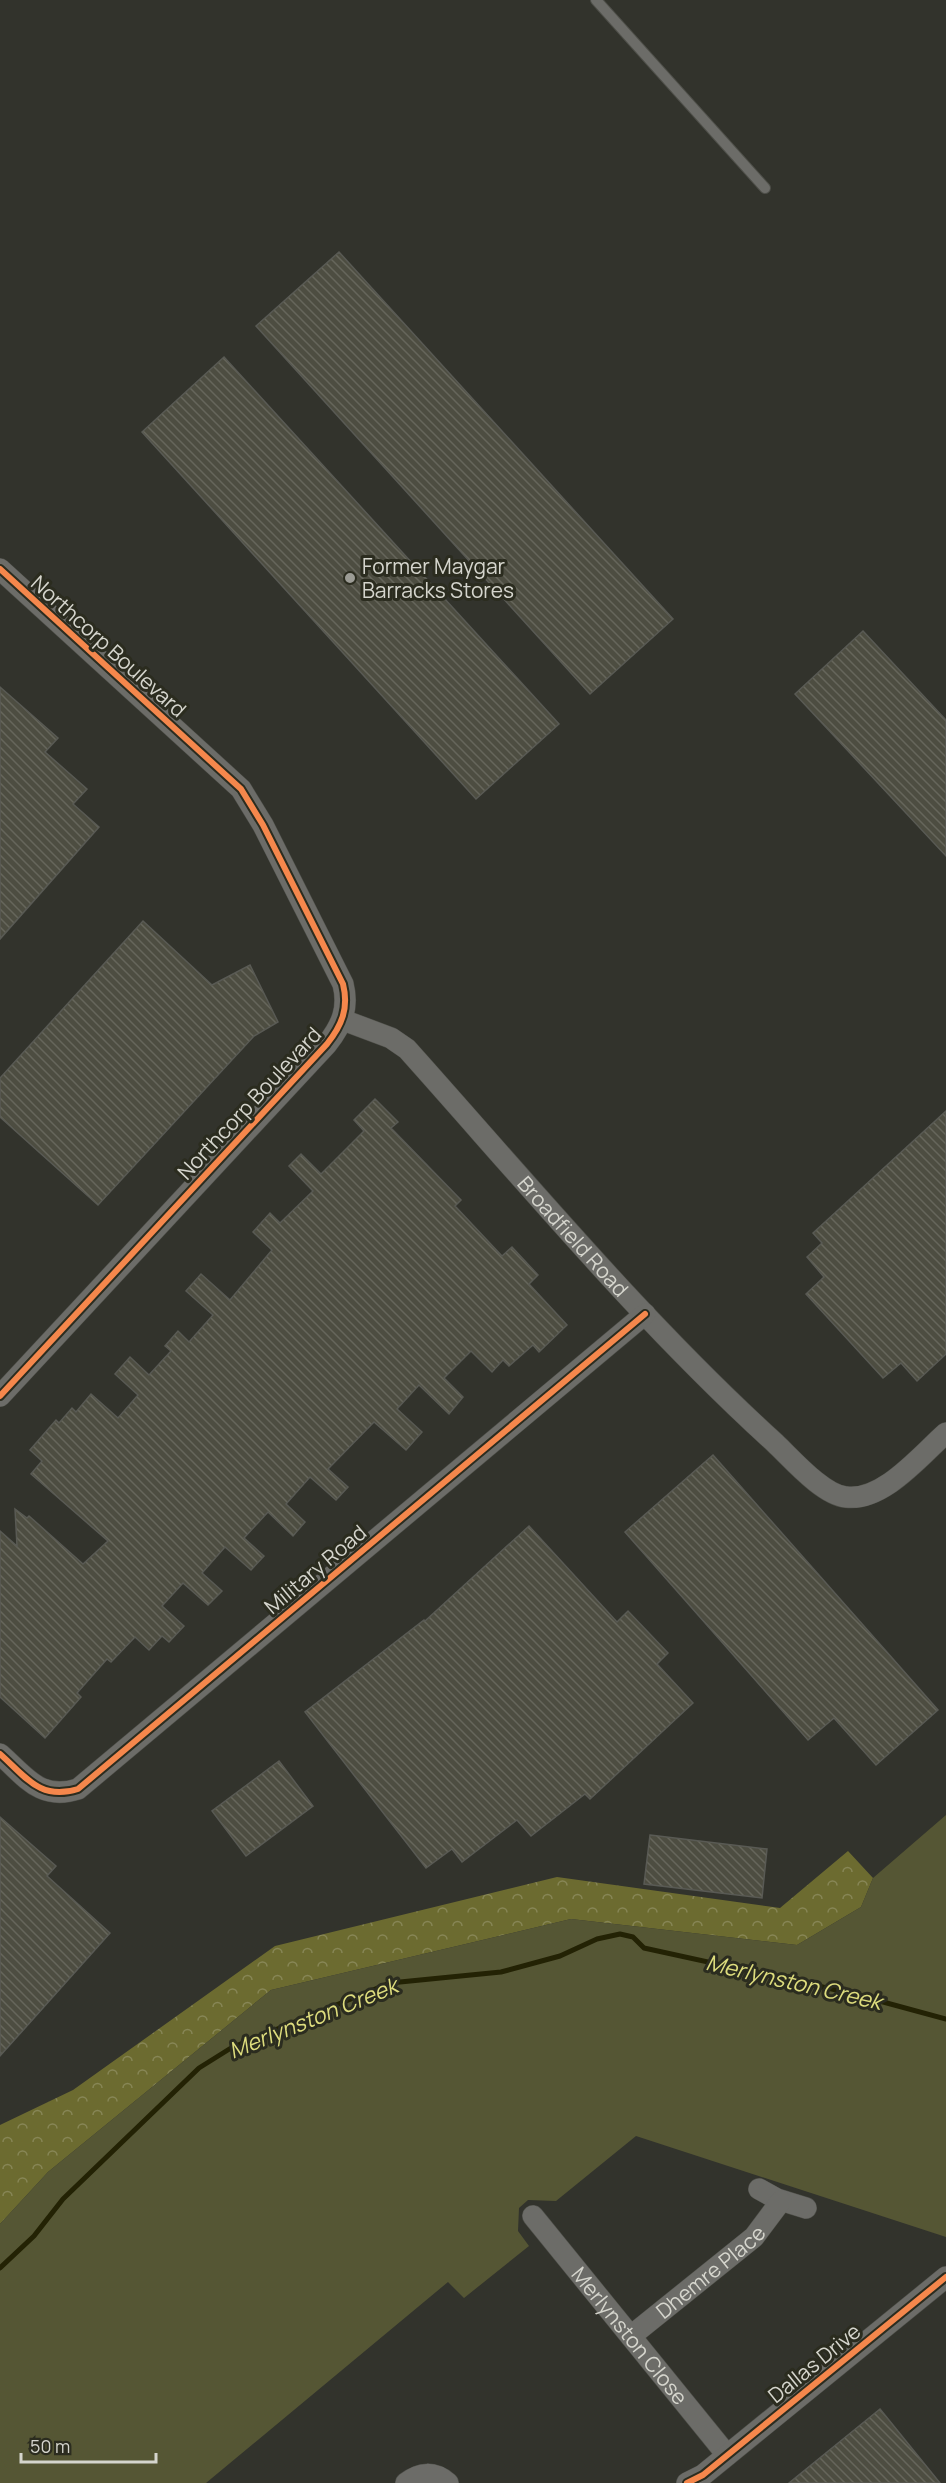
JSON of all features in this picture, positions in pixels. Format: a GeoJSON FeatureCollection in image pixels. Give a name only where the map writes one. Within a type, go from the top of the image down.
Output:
{"type":"FeatureCollection","features":[{"type":"Feature","properties":{"kind":"street","name":"Northcorp Boulevard"},"geometry":{"type":"LineString","coordinates":[[0,569],[241,789],[263,825],[343,984],[347,999],[343,1020],[327,1044],[0,1396]]}},
{"type":"Feature","properties":{"kind":"street","name":"Broadfield Road"},"geometry":{"type":"LineString","coordinates":[[343,1020],[391,1038],[406,1048],[687,1360],[817,1482],[844,1497],[860,1497],[887,1486],[946,1433]]}},
{"type":"Feature","properties":{"kind":"street","name":"Military Road"},"geometry":{"type":"LineString","coordinates":[[0,1754],[33,1783],[47,1792],[65,1793],[78,1789],[645,1314]]}},
{"type":"Feature","properties":{"kind":"street","name":"Dhemre Place"},"geometry":{"type":"LineString","coordinates":[[759,2189],[781,2201],[806,2208]]}},
{"type":"Feature","properties":{"kind":"street","name":"Dhemre Place"},"geometry":{"type":"LineString","coordinates":[[631,2336],[754,2237],[781,2201]]}},
{"type":"Feature","properties":{"kind":"street","name":"Merlynston Close"},"geometry":{"type":"LineString","coordinates":[[534,2216],[727,2455]]}},
{"type":"Feature","properties":{"kind":"street","name":"Dallas Drive"},"geometry":{"type":"LineString","coordinates":[[696,2480],[946,2277]]}},
{"type":"Feature","properties":{"kind":"street"},"geometry":{"type":"LineString","coordinates":[[406,2483],[416,2476],[429,2474],[436,2475],[448,2483]]}},
{"type":"Feature","properties":{"kind":"lane"},"geometry":{"type":"LineString","coordinates":[[596,0],[765,188]]}},
{"type":"Feature","properties":{"kind":"green space"},"geometry":{"type":"Polygon","coordinates":[[[946,1815],[946,2237],[636,2136],[556,2201],[528,2200],[519,2208],[518,2231],[529,2246],[464,2298],[448,2282],[206,2483],[0,2483],[0,2224],[48,2172],[271,1990],[571,1919],[797,1945],[861,1907],[873,1878],[946,1815]]]}},
{"type":"Feature","properties":{"kind":"green space"},"geometry":{"type":"Polygon","coordinates":[[[848,1851],[873,1878],[861,1907],[797,1945],[571,1919],[271,1990],[48,2172],[0,2224],[0,2125],[73,2090],[275,1946],[557,1877],[780,1908],[848,1851]]]}},
{"type":"Feature","properties":{"kind":"building","name":"Former Maygar Barracks Stores"},"geometry":{"type":"Polygon","coordinates":[[[339,252],[673,619],[590,694],[256,326],[339,252]]]}},
{"type":"Feature","properties":{"kind":"building","name":"Former Maygar Barracks Stores"},"geometry":{"type":"Polygon","coordinates":[[[224,357],[559,724],[476,799],[142,432],[224,357]]]}},
{"type":"Feature","properties":{"kind":"building"},"geometry":{"type":"Polygon","coordinates":[[[863,631],[946,720],[946,856],[795,694],[863,631]]]}},
{"type":"Feature","properties":{"kind":"building"},"geometry":{"type":"Polygon","coordinates":[[[0,687],[58,738],[45,752],[87,789],[73,804],[99,827],[0,939],[0,687]]]}},
{"type":"Feature","properties":{"kind":"building"},"geometry":{"type":"Polygon","coordinates":[[[143,921],[212,985],[250,965],[278,1022],[254,1036],[98,1205],[0,1117],[0,1078],[143,921]]]}},
{"type":"Feature","properties":{"kind":"building"},"geometry":{"type":"Polygon","coordinates":[[[375,1099],[398,1122],[391,1128],[461,1200],[455,1206],[502,1256],[512,1247],[538,1275],[529,1284],[567,1325],[539,1352],[533,1345],[509,1366],[503,1360],[492,1372],[471,1351],[444,1378],[463,1397],[449,1414],[419,1385],[397,1409],[422,1432],[406,1450],[374,1422],[328,1469],[348,1487],[336,1500],[310,1477],[286,1504],[305,1522],[293,1536],[268,1512],[244,1538],[264,1556],[251,1570],[225,1547],[202,1573],[222,1591],[208,1605],[183,1583],[162,1606],[184,1626],[169,1642],[162,1636],[149,1650],[135,1637],[111,1662],[107,1659],[77,1693],[81,1697],[45,1738],[0,1697],[0,1531],[17,1546],[15,1509],[27,1518],[29,1516],[83,1564],[108,1541],[31,1474],[42,1461],[30,1450],[56,1420],[59,1423],[72,1408],[76,1412],[91,1394],[118,1418],[138,1395],[115,1374],[130,1357],[149,1375],[171,1351],[165,1346],[178,1331],[189,1342],[213,1315],[186,1291],[201,1274],[230,1300],[272,1250],[253,1232],[270,1213],[280,1223],[313,1191],[289,1166],[301,1154],[321,1174],[364,1131],[354,1120],[375,1099]]]}},
{"type":"Feature","properties":{"kind":"building"},"geometry":{"type":"Polygon","coordinates":[[[946,1111],[946,1354],[917,1381],[901,1363],[883,1378],[806,1294],[824,1277],[807,1257],[822,1243],[813,1233],[946,1111]]]}},
{"type":"Feature","properties":{"kind":"building"},"geometry":{"type":"Polygon","coordinates":[[[713,1455],[938,1710],[876,1765],[834,1718],[808,1740],[625,1532],[713,1455]]]}},
{"type":"Feature","properties":{"kind":"building"},"geometry":{"type":"Polygon","coordinates":[[[529,1526],[617,1622],[628,1611],[668,1653],[657,1664],[693,1703],[590,1799],[585,1794],[531,1836],[517,1820],[462,1862],[452,1849],[426,1868],[305,1712],[425,1621],[529,1526]]]}},
{"type":"Feature","properties":{"kind":"building"},"geometry":{"type":"Polygon","coordinates":[[[279,1761],[313,1806],[246,1856],[212,1811],[279,1761]]]}},
{"type":"Feature","properties":{"kind":"building"},"geometry":{"type":"Polygon","coordinates":[[[0,1817],[56,1866],[47,1876],[110,1933],[0,2056],[0,1817]]]}},
{"type":"Feature","properties":{"kind":"building"},"geometry":{"type":"Polygon","coordinates":[[[650,1835],[767,1849],[762,1898],[644,1884],[650,1835]]]}},
{"type":"Feature","properties":{"kind":"building"},"geometry":{"type":"Polygon","coordinates":[[[880,2409],[940,2483],[789,2483],[880,2409]]]}},
{"type":"Feature","properties":{"kind":"waterway","name":"Merlynston Creek"},"geometry":{"type":"LineString","coordinates":[[0,2268],[34,2236],[63,2199],[199,2068],[231,2048],[390,1983],[501,1972],[560,1956],[597,1939],[620,1934],[633,1937],[644,1948],[850,1993],[946,2019]]}},
{"type":"Feature","properties":{"kind":"cycle path"},"geometry":{"type":"LineString","coordinates":[[0,569],[241,789],[263,825],[343,984],[345,993],[343,1016],[327,1044],[0,1396]]}},
{"type":"Feature","properties":{"kind":"cycle path"},"geometry":{"type":"LineString","coordinates":[[0,1754],[34,1785],[53,1792],[78,1789],[645,1314]]}},
{"type":"Feature","properties":{"kind":"cycle path"},"geometry":{"type":"LineString","coordinates":[[687,2483],[703,2475],[946,2277]]}},
{"type":"Feature","properties":{"kind":"place","name":"Former Maygar Barracks Stores"},"geometry":{"type":"Point","coordinates":[350,578]}}]}
